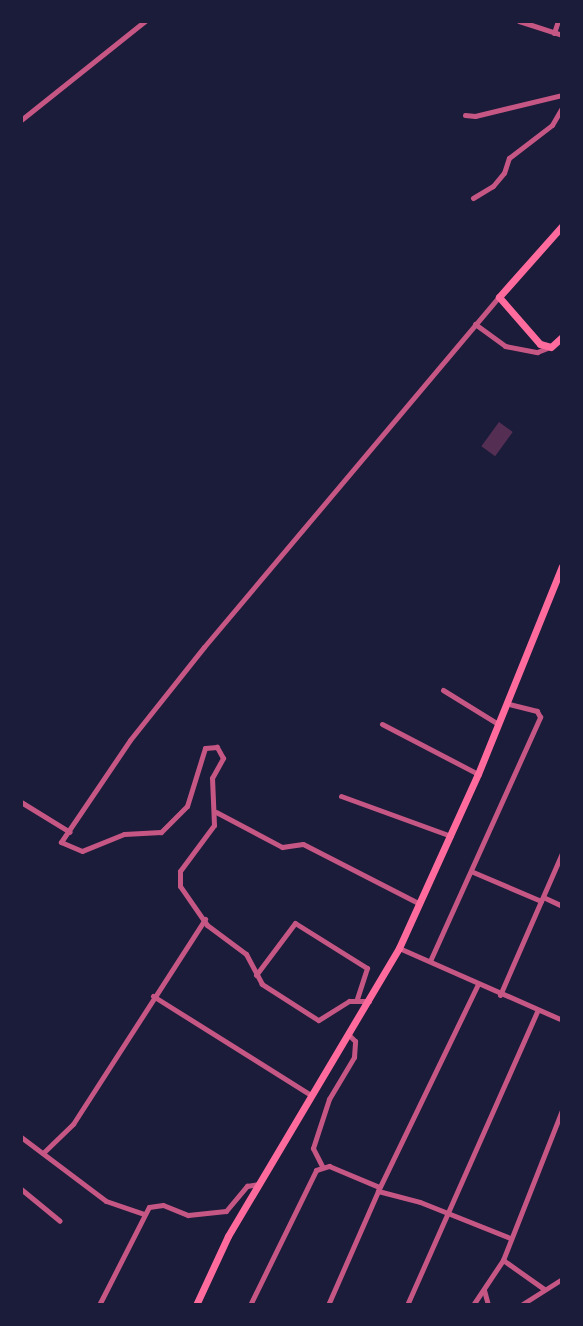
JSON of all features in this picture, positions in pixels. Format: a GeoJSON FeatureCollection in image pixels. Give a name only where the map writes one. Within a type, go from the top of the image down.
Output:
{"type":"FeatureCollection","features":[{"type":"Feature","properties":{"kind":"main road"},"geometry":{"type":"LineString","coordinates":[[562,226],[499,297],[522,328],[551,347],[562,337]]}},
{"type":"Feature","properties":{"kind":"main road"},"geometry":{"type":"LineString","coordinates":[[196,1305],[258,1184],[399,948],[478,774],[562,566]]}},
{"type":"Feature","properties":{"kind":"street"},"geometry":{"type":"LineString","coordinates":[[21,120],[145,21]]}},
{"type":"Feature","properties":{"kind":"street"},"geometry":{"type":"LineString","coordinates":[[519,21],[562,35]]}},
{"type":"Feature","properties":{"kind":"street"},"geometry":{"type":"LineString","coordinates":[[554,33],[558,21]]}},
{"type":"Feature","properties":{"kind":"street"},"geometry":{"type":"LineString","coordinates":[[465,115],[475,116],[562,95]]}},
{"type":"Feature","properties":{"kind":"street"},"geometry":{"type":"LineString","coordinates":[[473,198],[493,186],[504,173],[509,158],[552,125],[562,108]]}},
{"type":"Feature","properties":{"kind":"street"},"geometry":{"type":"LineString","coordinates":[[369,1001],[357,999],[318,1020],[256,975],[238,946],[205,919],[178,878],[214,825],[216,812],[212,778],[223,758],[212,746],[201,754],[181,817],[161,832],[124,834],[82,851],[61,842],[130,740],[204,647],[499,297]]}},
{"type":"Feature","properties":{"kind":"street"},"geometry":{"type":"LineString","coordinates":[[475,324],[512,349],[537,352],[551,347]]}},
{"type":"Feature","properties":{"kind":"street"},"geometry":{"type":"LineString","coordinates":[[443,690],[498,724]]}},
{"type":"Feature","properties":{"kind":"street"},"geometry":{"type":"LineString","coordinates":[[430,961],[473,872],[540,717],[537,711],[506,704]]}},
{"type":"Feature","properties":{"kind":"street"},"geometry":{"type":"LineString","coordinates":[[382,724],[478,774]]}},
{"type":"Feature","properties":{"kind":"street"},"geometry":{"type":"LineString","coordinates":[[341,796],[451,836]]}},
{"type":"Feature","properties":{"kind":"street"},"geometry":{"type":"LineString","coordinates":[[21,802],[70,832]]}},
{"type":"Feature","properties":{"kind":"street"},"geometry":{"type":"LineString","coordinates":[[216,812],[282,847],[303,844],[420,904]]}},
{"type":"Feature","properties":{"kind":"street"},"geometry":{"type":"LineString","coordinates":[[500,995],[562,853]]}},
{"type":"Feature","properties":{"kind":"street"},"geometry":{"type":"LineString","coordinates":[[473,872],[562,906]]}},
{"type":"Feature","properties":{"kind":"street"},"geometry":{"type":"LineString","coordinates":[[43,1153],[73,1124],[205,919]]}},
{"type":"Feature","properties":{"kind":"street"},"geometry":{"type":"LineString","coordinates":[[256,975],[295,923],[367,968],[357,999]]}},
{"type":"Feature","properties":{"kind":"street"},"geometry":{"type":"LineString","coordinates":[[399,948],[500,995],[562,1020]]}},
{"type":"Feature","properties":{"kind":"street"},"geometry":{"type":"LineString","coordinates":[[328,1305],[379,1189],[478,984]]}},
{"type":"Feature","properties":{"kind":"street"},"geometry":{"type":"LineString","coordinates":[[153,996],[311,1095]]}},
{"type":"Feature","properties":{"kind":"street"},"geometry":{"type":"LineString","coordinates":[[407,1305],[537,1011]]}},
{"type":"Feature","properties":{"kind":"street"},"geometry":{"type":"LineString","coordinates":[[322,1166],[313,1148],[329,1099],[354,1057],[355,1041],[348,1034]]}},
{"type":"Feature","properties":{"kind":"street"},"geometry":{"type":"LineString","coordinates":[[473,1305],[503,1259],[562,1110]]}},
{"type":"Feature","properties":{"kind":"street"},"geometry":{"type":"LineString","coordinates":[[21,1137],[106,1201],[143,1214]]}},
{"type":"Feature","properties":{"kind":"street"},"geometry":{"type":"LineString","coordinates":[[250,1305],[316,1170],[322,1166],[356,1174],[379,1189],[510,1238]]}},
{"type":"Feature","properties":{"kind":"street"},"geometry":{"type":"LineString","coordinates":[[99,1305],[143,1214],[154,1205],[188,1215],[226,1211],[247,1186],[258,1184]]}},
{"type":"Feature","properties":{"kind":"street"},"geometry":{"type":"LineString","coordinates":[[21,1189],[60,1221]]}},
{"type":"Feature","properties":{"kind":"street"},"geometry":{"type":"LineString","coordinates":[[503,1259],[544,1289]]}},
{"type":"Feature","properties":{"kind":"street"},"geometry":{"type":"LineString","coordinates":[[521,1305],[562,1279]]}},
{"type":"Feature","properties":{"kind":"street"},"geometry":{"type":"LineString","coordinates":[[484,1290],[488,1305]]}},
{"type":"Feature","properties":{"kind":"building"},"geometry":{"type":"Polygon","coordinates":[[[499,422],[513,432],[495,456],[481,446],[499,422]]]}}]}
